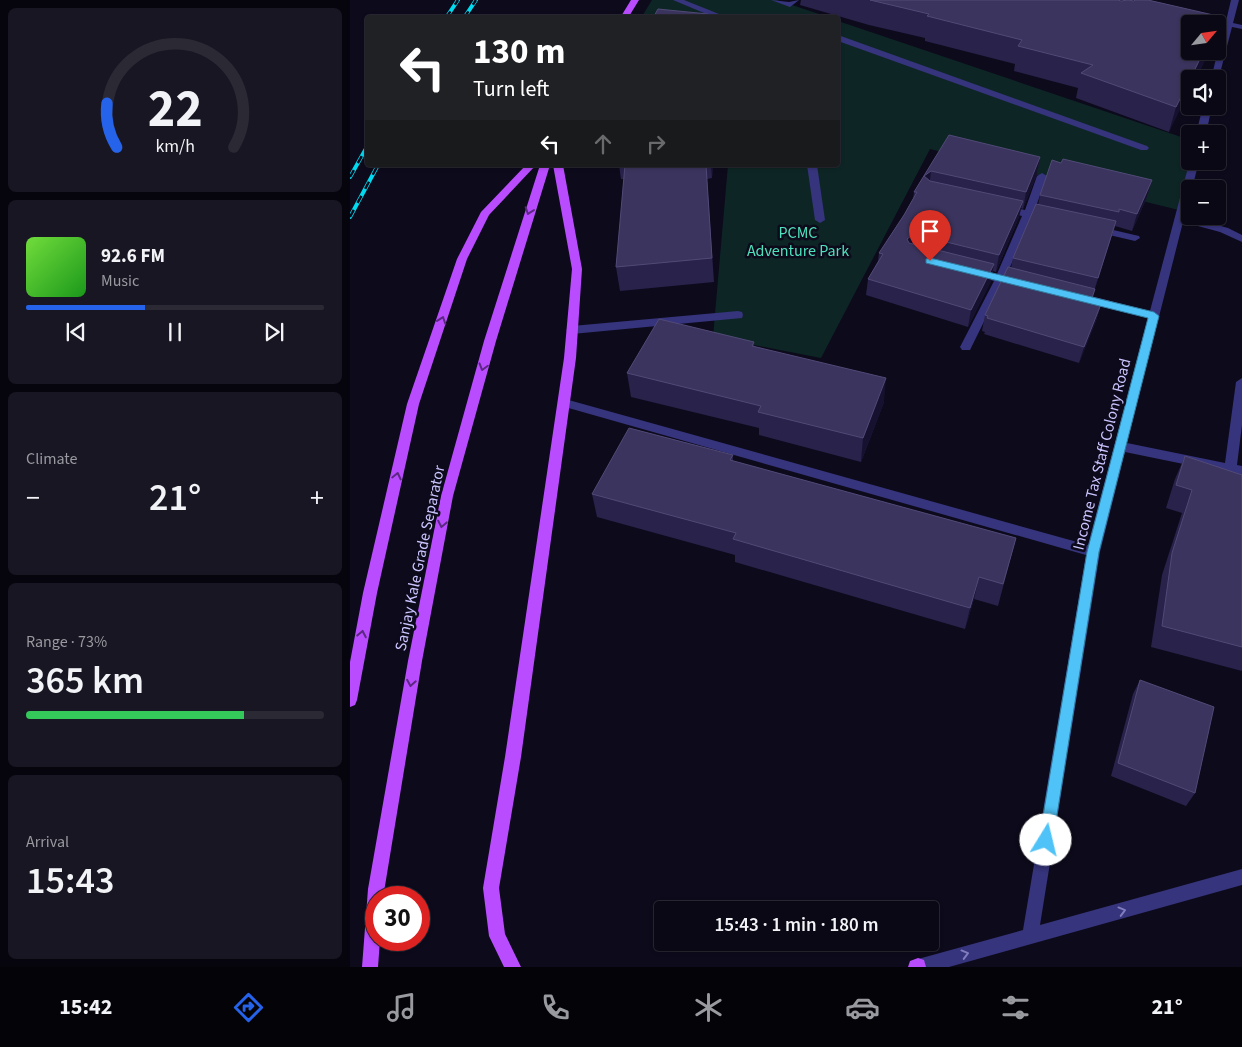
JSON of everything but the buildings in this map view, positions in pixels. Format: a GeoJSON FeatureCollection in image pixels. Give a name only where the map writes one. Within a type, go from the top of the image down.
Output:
{"type":"FeatureCollection","features":[{"type":"Feature","properties":{"kind":"main road"},"geometry":{"type":"LineString","coordinates":[[629,15],[635,0]]}},
{"type":"Feature","properties":{"kind":"main road"},"geometry":{"type":"LineString","coordinates":[[350,700],[370,593],[413,404],[419,386],[462,259],[485,214],[529,167]]}},
{"type":"Feature","properties":{"kind":"main road","name":"Sanjay Kale Grade Separator"},"geometry":{"type":"LineString","coordinates":[[370,967],[376,889],[415,661],[447,496],[527,218],[545,167]]}},
{"type":"Feature","properties":{"kind":"main road"},"geometry":{"type":"LineString","coordinates":[[514,967],[497,936],[491,888],[565,403],[572,330],[577,269],[558,167]]}},
{"type":"Feature","properties":{"kind":"street"},"geometry":{"type":"LineString","coordinates":[[677,0],[717,15]]}},
{"type":"Feature","properties":{"kind":"street"},"geometry":{"type":"LineString","coordinates":[[775,0],[790,5],[795,0]]}},
{"type":"Feature","properties":{"kind":"street"},"geometry":{"type":"LineString","coordinates":[[1217,70],[1235,0]]}},
{"type":"Feature","properties":{"kind":"street"},"geometry":{"type":"LineString","coordinates":[[1226,23],[1242,27]]}},
{"type":"Feature","properties":{"kind":"street"},"geometry":{"type":"LineString","coordinates":[[840,39],[1144,148]]}},
{"type":"Feature","properties":{"kind":"street"},"geometry":{"type":"LineString","coordinates":[[812,167],[820,220]]}},
{"type":"Feature","properties":{"kind":"street","name":"Income Tax Staff Colony Road"},"geometry":{"type":"LineString","coordinates":[[1030,936],[1093,552],[1192,170]]}},
{"type":"Feature","properties":{"kind":"street"},"geometry":{"type":"LineString","coordinates":[[966,346],[1001,278],[1029,214],[1042,176]]}},
{"type":"Feature","properties":{"kind":"street"},"geometry":{"type":"LineString","coordinates":[[993,206],[1058,221]]}},
{"type":"Feature","properties":{"kind":"street"},"geometry":{"type":"LineString","coordinates":[[1179,218],[1224,230],[1242,239]]}},
{"type":"Feature","properties":{"kind":"street"},"geometry":{"type":"LineString","coordinates":[[1087,227],[1135,238]]}},
{"type":"Feature","properties":{"kind":"street"},"geometry":{"type":"LineString","coordinates":[[966,270],[1030,285]]}},
{"type":"Feature","properties":{"kind":"street"},"geometry":{"type":"LineString","coordinates":[[1068,295],[1154,316]]}},
{"type":"Feature","properties":{"kind":"street"},"geometry":{"type":"LineString","coordinates":[[572,330],[738,315]]}},
{"type":"Feature","properties":{"kind":"street"},"geometry":{"type":"LineString","coordinates":[[1120,446],[1236,470],[1242,382]]}},
{"type":"Feature","properties":{"kind":"street"},"geometry":{"type":"LineString","coordinates":[[565,403],[1093,552]]}},
{"type":"Feature","properties":{"kind":"street"},"geometry":{"type":"LineString","coordinates":[[918,967],[1204,889],[1242,876]]}},
{"type":"Feature","properties":{"kind":"green space"},"geometry":{"type":"Polygon","coordinates":[[[652,0],[777,0],[822,15],[643,15],[652,0]]]}},
{"type":"Feature","properties":{"kind":"green space","name":"PCMC Adventure Park"},"geometry":{"type":"Polygon","coordinates":[[[840,22],[1181,137],[1181,170],[1190,170],[1190,180],[1181,180],[1181,211],[930,149],[821,358],[713,337],[728,167],[840,167],[840,22]]]}},
{"type":"Feature","properties":{"kind":"railway"},"geometry":{"type":"LineString","coordinates":[[448,15],[458,0]]}},
{"type":"Feature","properties":{"kind":"railway"},"geometry":{"type":"LineString","coordinates":[[466,15],[476,0]]}},
{"type":"Feature","properties":{"kind":"railway"},"geometry":{"type":"LineString","coordinates":[[350,177],[365,150]]}},
{"type":"Feature","properties":{"kind":"railway"},"geometry":{"type":"LineString","coordinates":[[350,217],[377,167]]}},
{"type":"Feature","properties":{"kind":"route"},"geometry":{"type":"LineString","coordinates":[[930,261],[1154,316],[1093,552],[1046,840]]}}]}
